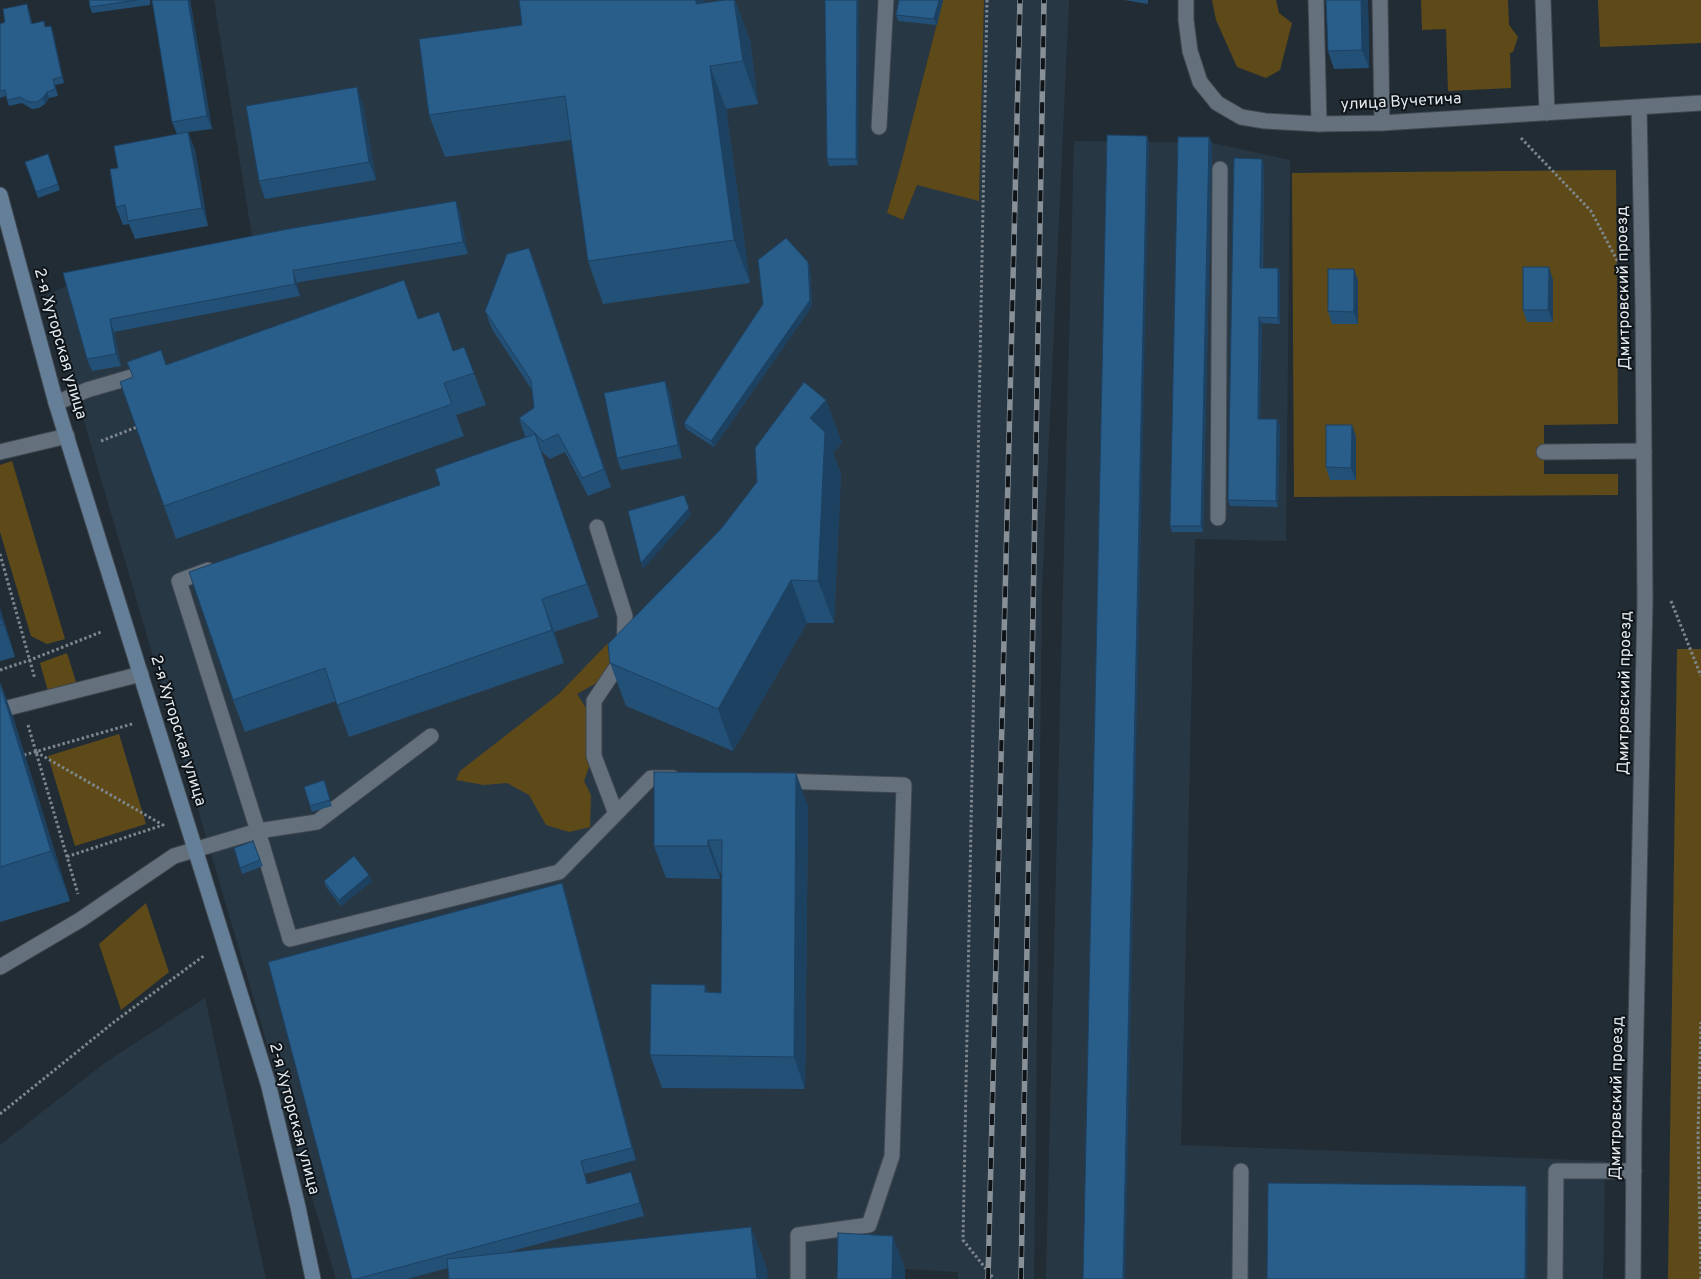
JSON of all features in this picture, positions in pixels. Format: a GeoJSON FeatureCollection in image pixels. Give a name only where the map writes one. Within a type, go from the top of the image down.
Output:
{"type":"FeatureCollection","features":[{"type":"Feature","properties":{"kind":"street"},"geometry":{"type":"LineString","coordinates":[[879,127],[886,0]]}},
{"type":"Feature","properties":{"kind":"street","name":"улица Вучетича"},"geometry":{"type":"LineString","coordinates":[[1186,0],[1186,20],[1190,50],[1200,82],[1217,103],[1241,116],[1264,121],[1319,124],[1382,122],[1701,103]]}},
{"type":"Feature","properties":{"kind":"street"},"geometry":{"type":"LineString","coordinates":[[1316,0],[1319,124]]}},
{"type":"Feature","properties":{"kind":"street"},"geometry":{"type":"LineString","coordinates":[[1380,0],[1382,122]]}},
{"type":"Feature","properties":{"kind":"street"},"geometry":{"type":"LineString","coordinates":[[1543,0],[1547,113]]}},
{"type":"Feature","properties":{"kind":"street","name":"Дмитровский проезд"},"geometry":{"type":"LineString","coordinates":[[1633,1279],[1645,601],[1639,107]]}},
{"type":"Feature","properties":{"kind":"street"},"geometry":{"type":"LineString","coordinates":[[1218,518],[1220,170]]}},
{"type":"Feature","properties":{"kind":"street","name":"2-я Хуторская улица"},"geometry":{"type":"LineString","coordinates":[[0,195],[56,403],[268,1083],[313,1279]]}},
{"type":"Feature","properties":{"kind":"street"},"geometry":{"type":"LineString","coordinates":[[56,403],[86,390],[169,366]]}},
{"type":"Feature","properties":{"kind":"street"},"geometry":{"type":"LineString","coordinates":[[0,452],[67,436]]}},
{"type":"Feature","properties":{"kind":"street"},"geometry":{"type":"LineString","coordinates":[[1544,452],[1644,451]]}},
{"type":"Feature","properties":{"kind":"street"},"geometry":{"type":"LineString","coordinates":[[598,527],[625,616],[624,656],[594,701],[594,756],[616,814]]}},
{"type":"Feature","properties":{"kind":"street"},"geometry":{"type":"LineString","coordinates":[[225,564],[179,581],[290,939],[559,872],[651,778],[690,779]]}},
{"type":"Feature","properties":{"kind":"street"},"geometry":{"type":"LineString","coordinates":[[0,710],[141,674]]}},
{"type":"Feature","properties":{"kind":"street"},"geometry":{"type":"LineString","coordinates":[[0,967],[80,920],[174,856],[258,831],[317,822],[430,736]]}},
{"type":"Feature","properties":{"kind":"street"},"geometry":{"type":"LineString","coordinates":[[768,781],[904,784],[892,1156],[869,1225],[798,1235],[798,1279]]}},
{"type":"Feature","properties":{"kind":"street"},"geometry":{"type":"LineString","coordinates":[[1240,1279],[1241,1171]]}},
{"type":"Feature","properties":{"kind":"street"},"geometry":{"type":"LineString","coordinates":[[1556,1279],[1556,1171],[1634,1171]]}},
{"type":"Feature","properties":{"kind":"path"},"geometry":{"type":"LineString","coordinates":[[987,0],[964,1240],[994,1279]]}},
{"type":"Feature","properties":{"kind":"path"},"geometry":{"type":"LineString","coordinates":[[1500,116],[1591,211],[1619,263]]}},
{"type":"Feature","properties":{"kind":"path"},"geometry":{"type":"LineString","coordinates":[[101,441],[137,427]]}},
{"type":"Feature","properties":{"kind":"path"},"geometry":{"type":"LineString","coordinates":[[0,554],[39,699]]}},
{"type":"Feature","properties":{"kind":"path"},"geometry":{"type":"LineString","coordinates":[[1671,601],[1701,676]]}},
{"type":"Feature","properties":{"kind":"path"},"geometry":{"type":"LineString","coordinates":[[0,670],[101,632]]}},
{"type":"Feature","properties":{"kind":"path"},"geometry":{"type":"LineString","coordinates":[[27,718],[78,894]]}},
{"type":"Feature","properties":{"kind":"path"},"geometry":{"type":"LineString","coordinates":[[24,755],[132,724]]}},
{"type":"Feature","properties":{"kind":"path"},"geometry":{"type":"LineString","coordinates":[[36,752],[163,826],[66,856]]}},
{"type":"Feature","properties":{"kind":"path"},"geometry":{"type":"LineString","coordinates":[[0,1114],[114,1022],[206,954]]}},
{"type":"Feature","properties":{"kind":"path"},"geometry":{"type":"LineString","coordinates":[[1701,1022],[1701,1279]]}},
{"type":"Feature","properties":{"kind":"shaded area"},"geometry":{"type":"Polygon","coordinates":[[[214,0],[943,0],[887,213],[903,220],[917,185],[979,200],[984,0],[1069,0],[1042,588],[1034,1279],[958,1279],[958,1272],[905,1269],[905,1279],[336,1279],[47,295],[68,285],[254,249],[214,0]]]}},
{"type":"Feature","properties":{"kind":"shaded area"},"geometry":{"type":"Polygon","coordinates":[[[943,0],[984,0],[979,201],[917,185],[903,220],[887,213],[943,0]]]}},
{"type":"Feature","properties":{"kind":"shaded area"},"geometry":{"type":"Polygon","coordinates":[[[1212,0],[1276,0],[1279,13],[1292,23],[1280,70],[1266,78],[1237,67],[1216,20],[1212,0]]]}},
{"type":"Feature","properties":{"kind":"shaded area"},"geometry":{"type":"Polygon","coordinates":[[[1421,0],[1508,0],[1509,25],[1518,37],[1513,52],[1510,53],[1511,88],[1448,91],[1446,29],[1422,30],[1421,0]]]}},
{"type":"Feature","properties":{"kind":"shaded area"},"geometry":{"type":"Polygon","coordinates":[[[1598,0],[1701,0],[1701,43],[1600,47],[1598,0]]]}},
{"type":"Feature","properties":{"kind":"shaded area"},"geometry":{"type":"Polygon","coordinates":[[[1074,141],[1212,143],[1290,160],[1286,541],[1195,539],[1181,1145],[1605,1161],[1603,1279],[1046,1279],[1074,141]]]}},
{"type":"Feature","properties":{"kind":"shaded area"},"geometry":{"type":"Polygon","coordinates":[[[1616,170],[1618,424],[1544,425],[1544,474],[1618,474],[1618,495],[1294,497],[1292,173],[1616,170]]]}},
{"type":"Feature","properties":{"kind":"shaded area"},"geometry":{"type":"Polygon","coordinates":[[[12,461],[65,639],[47,644],[31,636],[0,532],[0,465],[12,461]]]}},
{"type":"Feature","properties":{"kind":"shaded area"},"geometry":{"type":"Polygon","coordinates":[[[608,643],[615,651],[600,681],[577,694],[586,708],[590,764],[584,781],[591,795],[590,827],[569,832],[546,825],[529,795],[507,783],[484,785],[456,780],[460,771],[559,694],[608,643]]]}},
{"type":"Feature","properties":{"kind":"shaded area"},"geometry":{"type":"Polygon","coordinates":[[[1677,649],[1701,649],[1701,1279],[1668,1279],[1677,649]]]}},
{"type":"Feature","properties":{"kind":"shaded area"},"geometry":{"type":"Polygon","coordinates":[[[67,653],[76,682],[48,691],[40,663],[67,653]]]}},
{"type":"Feature","properties":{"kind":"shaded area"},"geometry":{"type":"Polygon","coordinates":[[[119,734],[146,824],[75,846],[48,756],[119,734]]]}},
{"type":"Feature","properties":{"kind":"shaded area"},"geometry":{"type":"Polygon","coordinates":[[[146,903],[169,972],[121,1010],[99,944],[146,903]]]}},
{"type":"Feature","properties":{"kind":"shaded area"},"geometry":{"type":"Polygon","coordinates":[[[205,998],[266,1279],[0,1279],[0,1145],[106,1062],[205,998]]]}},
{"type":"Feature","properties":{"kind":"building"},"geometry":{"type":"Polygon","coordinates":[[[89,0],[137,0],[90,7],[89,0]]]}},
{"type":"Feature","properties":{"kind":"building"},"geometry":{"type":"Polygon","coordinates":[[[152,0],[188,0],[207,116],[172,122],[152,0]]]}},
{"type":"Feature","properties":{"kind":"building"},"geometry":{"type":"Polygon","coordinates":[[[519,0],[696,0],[696,4],[734,0],[743,61],[710,66],[734,240],[588,261],[565,96],[429,115],[419,39],[522,25],[519,0]]]}},
{"type":"Feature","properties":{"kind":"building"},"geometry":{"type":"Polygon","coordinates":[[[825,0],[857,0],[856,159],[827,159],[825,0]]]}},
{"type":"Feature","properties":{"kind":"building"},"geometry":{"type":"Polygon","coordinates":[[[899,0],[939,0],[934,19],[896,15],[899,0]]]}},
{"type":"Feature","properties":{"kind":"building"},"geometry":{"type":"Polygon","coordinates":[[[1326,0],[1361,0],[1362,50],[1328,51],[1326,0]]]}},
{"type":"Feature","properties":{"kind":"building"},"geometry":{"type":"Polygon","coordinates":[[[27,4],[31,24],[44,21],[45,27],[51,26],[62,77],[53,79],[55,89],[47,92],[37,102],[29,102],[20,97],[7,100],[5,90],[0,91],[0,24],[5,22],[3,9],[27,4]]]}},
{"type":"Feature","properties":{"kind":"building"},"geometry":{"type":"Polygon","coordinates":[[[357,87],[369,162],[259,181],[246,106],[357,87]]]}},
{"type":"Feature","properties":{"kind":"building"},"geometry":{"type":"Polygon","coordinates":[[[188,132],[202,208],[128,221],[125,205],[116,207],[110,169],[118,168],[114,146],[188,132]]]}},
{"type":"Feature","properties":{"kind":"building"},"geometry":{"type":"Polygon","coordinates":[[[1107,135],[1147,136],[1123,1279],[1083,1279],[1107,135]]]}},
{"type":"Feature","properties":{"kind":"building"},"geometry":{"type":"Polygon","coordinates":[[[1178,137],[1209,137],[1201,526],[1170,526],[1178,137]]]}},
{"type":"Feature","properties":{"kind":"building"},"geometry":{"type":"Polygon","coordinates":[[[48,154],[58,184],[36,192],[25,162],[48,154]]]}},
{"type":"Feature","properties":{"kind":"building"},"geometry":{"type":"Polygon","coordinates":[[[1234,158],[1262,159],[1260,268],[1278,268],[1278,318],[1259,317],[1258,419],[1277,419],[1276,501],[1228,500],[1234,158]]]}},
{"type":"Feature","properties":{"kind":"building"},"geometry":{"type":"Polygon","coordinates":[[[456,201],[463,242],[293,270],[295,284],[110,319],[116,354],[87,359],[63,273],[288,229],[456,201]]]}},
{"type":"Feature","properties":{"kind":"building"},"geometry":{"type":"Polygon","coordinates":[[[786,238],[808,262],[810,300],[711,441],[684,423],[763,304],[758,260],[786,238]]]}},
{"type":"Feature","properties":{"kind":"building"},"geometry":{"type":"Polygon","coordinates":[[[529,248],[604,469],[582,478],[558,434],[543,441],[519,418],[534,408],[531,380],[485,311],[507,254],[529,248]]]}},
{"type":"Feature","properties":{"kind":"building"},"geometry":{"type":"Polygon","coordinates":[[[1523,267],[1549,267],[1548,310],[1523,310],[1523,267]]]}},
{"type":"Feature","properties":{"kind":"building"},"geometry":{"type":"Polygon","coordinates":[[[1328,269],[1354,269],[1354,312],[1328,311],[1328,269]]]}},
{"type":"Feature","properties":{"kind":"building"},"geometry":{"type":"Polygon","coordinates":[[[404,280],[418,319],[439,312],[453,351],[464,347],[474,373],[444,383],[452,404],[164,506],[120,382],[133,377],[127,362],[161,350],[166,365],[404,280]]]}},
{"type":"Feature","properties":{"kind":"building"},"geometry":{"type":"Polygon","coordinates":[[[665,381],[678,445],[617,458],[604,393],[665,381]]]}},
{"type":"Feature","properties":{"kind":"building"},"geometry":{"type":"Polygon","coordinates":[[[804,382],[826,400],[810,418],[825,432],[818,581],[791,580],[718,709],[610,663],[608,644],[721,529],[757,482],[755,448],[804,382]]]}},
{"type":"Feature","properties":{"kind":"building"},"geometry":{"type":"Polygon","coordinates":[[[1326,425],[1352,425],[1351,468],[1326,467],[1326,425]]]}},
{"type":"Feature","properties":{"kind":"building"},"geometry":{"type":"Polygon","coordinates":[[[535,434],[587,584],[542,599],[552,630],[337,705],[325,668],[233,700],[189,572],[440,485],[435,469],[535,434]]]}},
{"type":"Feature","properties":{"kind":"building"},"geometry":{"type":"Polygon","coordinates":[[[684,495],[689,508],[641,563],[628,511],[684,495]]]}},
{"type":"Feature","properties":{"kind":"building"},"geometry":{"type":"Polygon","coordinates":[[[0,684],[51,851],[0,867],[0,684]]]}},
{"type":"Feature","properties":{"kind":"building"},"geometry":{"type":"Polygon","coordinates":[[[654,772],[796,773],[794,1057],[650,1055],[651,984],[705,985],[705,992],[721,993],[722,840],[708,840],[708,846],[654,846],[654,772]]]}},
{"type":"Feature","properties":{"kind":"building"},"geometry":{"type":"Polygon","coordinates":[[[324,780],[330,800],[310,806],[304,787],[324,780]]]}},
{"type":"Feature","properties":{"kind":"building"},"geometry":{"type":"Polygon","coordinates":[[[253,841],[260,860],[240,868],[234,848],[253,841]]]}},
{"type":"Feature","properties":{"kind":"building"},"geometry":{"type":"Polygon","coordinates":[[[354,856],[369,875],[339,900],[324,881],[354,856]]]}},
{"type":"Feature","properties":{"kind":"building"},"geometry":{"type":"Polygon","coordinates":[[[562,883],[632,1148],[581,1161],[587,1184],[631,1172],[640,1203],[352,1279],[268,962],[562,883]]]}},
{"type":"Feature","properties":{"kind":"building"},"geometry":{"type":"Polygon","coordinates":[[[1268,1183],[1526,1186],[1525,1279],[1267,1279],[1268,1183]]]}},
{"type":"Feature","properties":{"kind":"building"},"geometry":{"type":"Polygon","coordinates":[[[751,1227],[757,1279],[449,1279],[447,1259],[751,1227]]]}},
{"type":"Feature","properties":{"kind":"building"},"geometry":{"type":"Polygon","coordinates":[[[838,1233],[893,1236],[892,1279],[837,1279],[838,1233]]]}},
{"type":"Feature","properties":{"kind":"railway"},"geometry":{"type":"LineString","coordinates":[[988,1279],[1020,0]]}},
{"type":"Feature","properties":{"kind":"railway"},"geometry":{"type":"LineString","coordinates":[[1021,1279],[1044,0]]}}]}
